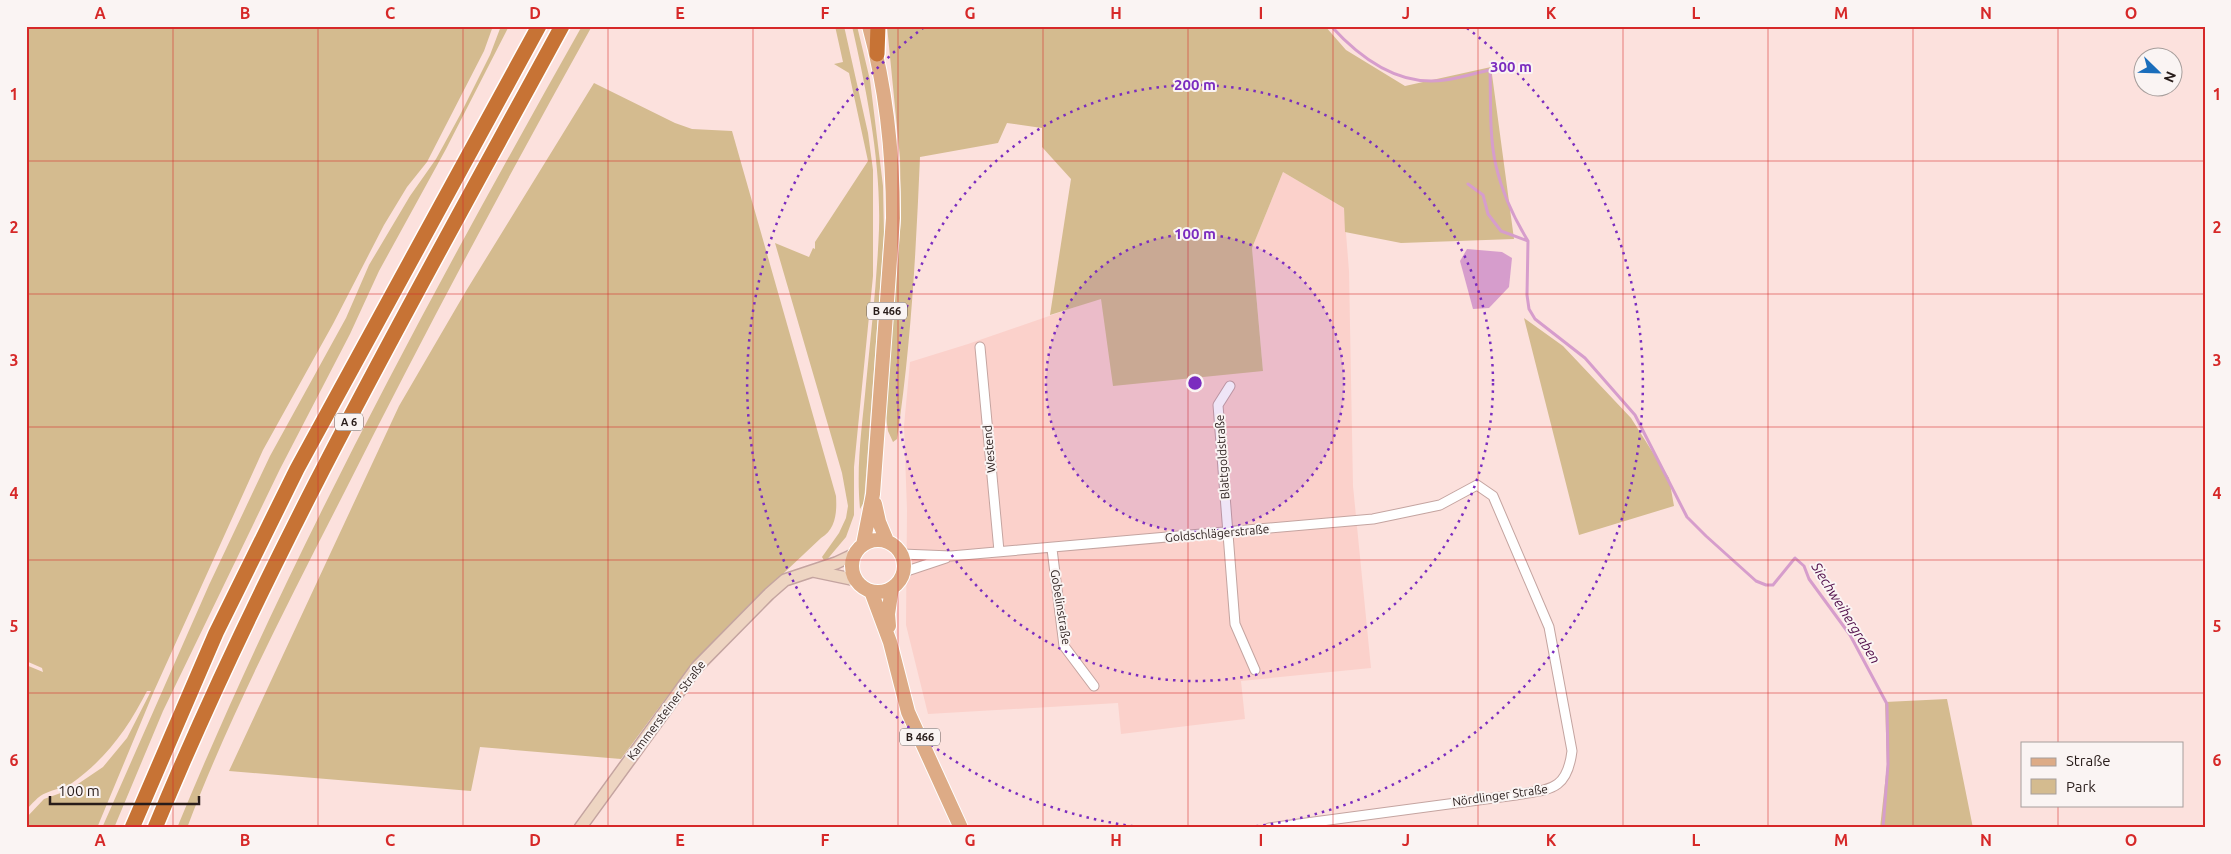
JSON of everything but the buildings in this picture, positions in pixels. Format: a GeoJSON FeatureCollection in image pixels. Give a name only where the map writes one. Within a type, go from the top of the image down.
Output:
{"type":"FeatureCollection","features":[{"type":"Feature","properties":{"kind":"highway"},"geometry":{"type":"LineString","coordinates":[[521,60],[529,26]]}},
{"type":"Feature","properties":{"kind":"highway","name":"A 6"},"geometry":{"type":"LineString","coordinates":[[132,828],[216,633],[297,469],[539,26]]}},
{"type":"Feature","properties":{"kind":"highway","name":"A 6"},"geometry":{"type":"LineString","coordinates":[[155,828],[189,748],[268,577],[409,308],[562,26]]}},
{"type":"Feature","properties":{"kind":"highway"},"geometry":{"type":"LineString","coordinates":[[877,54],[878,26]]}},
{"type":"Feature","properties":{"kind":"main road","name":"B 466"},"geometry":{"type":"LineString","coordinates":[[859,549],[873,494],[893,218],[893,180],[877,54],[869,26]]}},
{"type":"Feature","properties":{"kind":"main road","name":"B 466"},"geometry":{"type":"LineString","coordinates":[[873,494],[879,522],[887,541]]}},
{"type":"Feature","properties":{"kind":"main road"},"geometry":{"type":"LineString","coordinates":[[870,541],[887,541],[893,544],[902,554],[904,572],[901,579],[892,588],[885,591],[865,589],[856,580],[852,567],[859,549],[870,541]]}},
{"type":"Feature","properties":{"kind":"main road","name":"B 466"},"geometry":{"type":"LineString","coordinates":[[890,642],[888,614],[892,588]]}},
{"type":"Feature","properties":{"kind":"main road","name":"B 466"},"geometry":{"type":"LineString","coordinates":[[871,591],[890,642],[908,712],[961,828]]}},
{"type":"Feature","properties":{"kind":"street","name":"Westend"},"geometry":{"type":"LineString","coordinates":[[980,347],[999,551]]}},
{"type":"Feature","properties":{"kind":"street","name":"Blattgoldstraße"},"geometry":{"type":"LineString","coordinates":[[1230,386],[1218,404],[1235,624],[1255,670]]}},
{"type":"Feature","properties":{"kind":"street","name":"Goldschlägerstraße"},"geometry":{"type":"LineString","coordinates":[[902,554],[951,556],[999,551],[1052,549],[1227,531],[1373,519],[1440,505],[1476,485]]}},
{"type":"Feature","properties":{"kind":"street","name":"Nördlinger Straße"},"geometry":{"type":"LineString","coordinates":[[1269,828],[1516,795],[1553,788],[1562,780],[1570,768],[1572,751],[1550,627],[1493,496],[1476,485]]}},
{"type":"Feature","properties":{"kind":"street","name":"Kammersteiner Straße"},"geometry":{"type":"LineString","coordinates":[[580,828],[697,667],[785,580],[836,563],[859,549]]}},
{"type":"Feature","properties":{"kind":"street","name":"Gobelinstraße"},"geometry":{"type":"LineString","coordinates":[[1052,549],[1064,646],[1094,686]]}},
{"type":"Feature","properties":{"kind":"street","name":"Goldschlägerstraße"},"geometry":{"type":"LineString","coordinates":[[904,572],[951,556]]}},
{"type":"Feature","properties":{"kind":"street","name":"Kammersteiner Straße"},"geometry":{"type":"LineString","coordinates":[[812,571],[856,580]]}},
{"type":"Feature","properties":{"kind":"shaded area"},"geometry":{"type":"Polygon","coordinates":[[[1283,172],[1344,208],[1349,271],[1353,486],[1371,668],[1241,681],[1245,719],[1121,734],[1118,703],[928,714],[906,625],[907,510],[904,426],[910,362],[1101,298],[1263,371],[1252,248],[1283,172]]]}},
{"type":"Feature","properties":{"kind":"shaded area"},"geometry":{"type":"Polygon","coordinates":[[[1467,249],[1502,252],[1512,258],[1509,287],[1489,308],[1473,309],[1460,261],[1467,249]]]}},
{"type":"Feature","properties":{"kind":"green space"},"geometry":{"type":"Polygon","coordinates":[[[26,26],[493,26],[484,51],[427,162],[407,187],[384,225],[333,324],[263,450],[154,691],[97,828],[26,828],[26,818],[44,799],[69,790],[103,767],[127,738],[151,691],[147,691],[124,730],[96,763],[72,783],[40,796],[26,810],[26,665],[43,672],[42,668],[26,661],[26,63],[28,61],[26,26]]]}},
{"type":"Feature","properties":{"kind":"green space"},"geometry":{"type":"Polygon","coordinates":[[[501,26],[509,26],[446,149],[379,271],[350,334],[280,469],[163,711],[114,828],[102,828],[209,585],[270,456],[346,318],[369,265],[410,196],[436,159],[460,115],[490,55],[501,26]]]}},
{"type":"Feature","properties":{"kind":"green space"},"geometry":{"type":"Polygon","coordinates":[[[582,26],[592,26],[435,317],[302,575],[241,700],[187,828],[177,828],[221,725],[316,521],[419,321],[582,26]]]}},
{"type":"Feature","properties":{"kind":"green space"},"geometry":{"type":"Polygon","coordinates":[[[835,26],[844,26],[868,133],[873,170],[873,276],[854,467],[854,515],[846,537],[825,562],[822,557],[839,533],[846,518],[848,506],[842,473],[775,243],[809,257],[813,248],[815,249],[815,242],[868,161],[849,73],[834,64],[843,62],[835,26]]]}},
{"type":"Feature","properties":{"kind":"green space"},"geometry":{"type":"Polygon","coordinates":[[[852,26],[857,26],[870,80],[883,186],[884,235],[864,502],[860,509],[860,446],[875,287],[879,204],[872,127],[852,26]]]}},
{"type":"Feature","properties":{"kind":"green space"},"geometry":{"type":"Polygon","coordinates":[[[887,26],[1325,26],[1346,50],[1405,86],[1491,67],[1514,239],[1401,243],[1345,232],[1344,208],[1283,172],[1252,248],[1263,371],[1113,386],[1101,299],[1050,315],[1071,179],[1042,147],[1042,128],[1007,123],[998,143],[920,157],[915,263],[909,334],[897,439],[893,442],[888,431],[885,411],[901,218],[900,158],[887,26]]]}},
{"type":"Feature","properties":{"kind":"green space"},"geometry":{"type":"Polygon","coordinates":[[[594,83],[675,123],[692,129],[732,131],[836,496],[836,514],[833,525],[697,660],[621,759],[480,747],[471,791],[229,771],[399,406],[466,291],[594,83]]]}},
{"type":"Feature","properties":{"kind":"green space"},"geometry":{"type":"Polygon","coordinates":[[[1524,318],[1563,346],[1631,418],[1669,478],[1674,506],[1579,535],[1524,318]]]}},
{"type":"Feature","properties":{"kind":"green space"},"geometry":{"type":"Polygon","coordinates":[[[1947,699],[1973,828],[1880,828],[1887,765],[1885,702],[1947,699]]]}},
{"type":"Feature","properties":{"kind":"waterway"},"geometry":{"type":"LineString","coordinates":[[1331,26],[1342,38],[1368,59],[1382,68],[1412,79],[1428,81],[1445,80],[1490,70],[1491,131],[1496,166],[1509,205],[1528,241]]}},
{"type":"Feature","properties":{"kind":"waterway","name":"Siechweihergraben"},"geometry":{"type":"LineString","coordinates":[[1468,184],[1483,195],[1488,214],[1501,231],[1528,241],[1527,295],[1529,309],[1535,319],[1585,358],[1635,415],[1687,517],[1756,581],[1766,585],[1773,585],[1795,558],[1804,566],[1809,579],[1850,635],[1887,704],[1888,764],[1883,828]]}}]}
